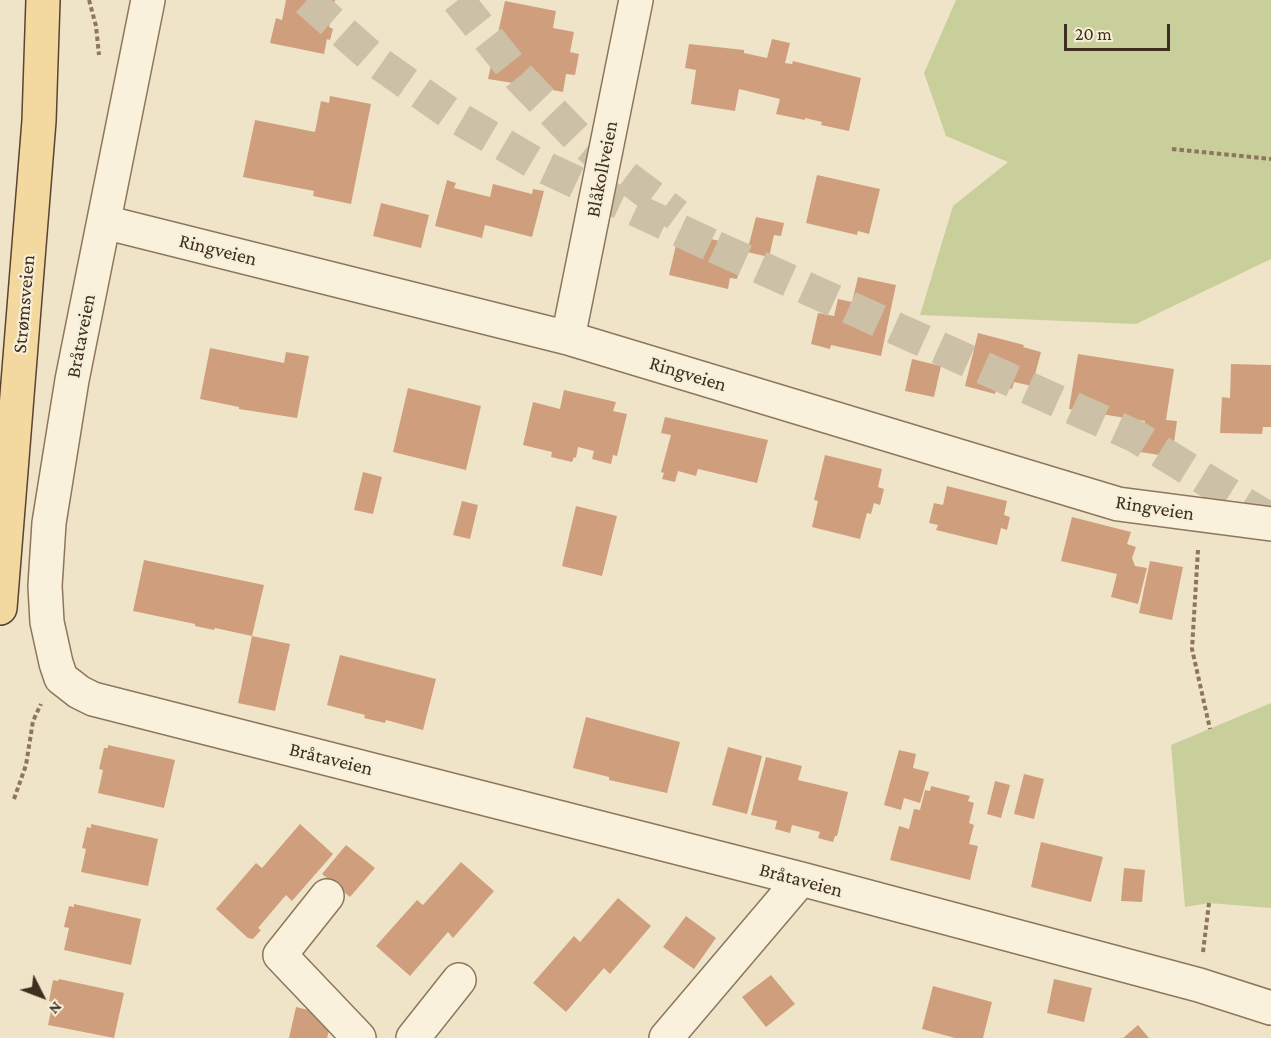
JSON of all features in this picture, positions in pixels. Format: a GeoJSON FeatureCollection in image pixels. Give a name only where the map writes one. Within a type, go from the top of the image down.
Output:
{"type":"FeatureCollection","features":[{"type":"Feature","properties":{"kind":"main road","name":"Strømsveien"},"geometry":{"type":"LineString","coordinates":[[0,608],[39,122],[43,0]]}},
{"type":"Feature","properties":{"kind":"street","name":"Bråtaveien"},"geometry":{"type":"LineString","coordinates":[[148,0],[72,380],[49,524],[45,586],[47,622],[56,663],[62,678],[79,692],[93,699],[801,879],[1199,985],[1271,1008]]}},
{"type":"Feature","properties":{"kind":"street","name":"Blåkollveien"},"geometry":{"type":"LineString","coordinates":[[568,338],[636,0]]}},
{"type":"Feature","properties":{"kind":"street","name":"Ringveien"},"geometry":{"type":"LineString","coordinates":[[104,222],[568,338],[1118,504],[1271,524]]}},
{"type":"Feature","properties":{"kind":"street"},"geometry":{"type":"LineString","coordinates":[[666,1038],[801,879]]}},
{"type":"Feature","properties":{"kind":"street"},"geometry":{"type":"LineString","coordinates":[[327,896],[280,955],[359,1038]]}},
{"type":"Feature","properties":{"kind":"street"},"geometry":{"type":"LineString","coordinates":[[413,1038],[459,980]]}},
{"type":"Feature","properties":{"kind":"path"},"geometry":{"type":"LineString","coordinates":[[1172,149],[1271,159]]}},
{"type":"Feature","properties":{"kind":"path"},"geometry":{"type":"LineString","coordinates":[[1210,729],[1192,648],[1197,551],[1226,518]]}},
{"type":"Feature","properties":{"kind":"path"},"geometry":{"type":"LineString","coordinates":[[14,799],[26,765],[33,721],[48,691],[62,678]]}},
{"type":"Feature","properties":{"kind":"path"},"geometry":{"type":"LineString","coordinates":[[1199,985],[1209,903]]}},
{"type":"Feature","properties":{"kind":"green space"},"geometry":{"type":"Polygon","coordinates":[[[956,0],[1271,0],[1271,259],[1136,324],[920,315],[953,206],[1008,162],[946,136],[924,73],[956,0]]]}},
{"type":"Feature","properties":{"kind":"green space"},"geometry":{"type":"Polygon","coordinates":[[[1271,703],[1271,908],[1209,903],[1185,907],[1171,745],[1271,703]]]}},
{"type":"Feature","properties":{"kind":"building"},"geometry":{"type":"Polygon","coordinates":[[[286,0],[335,0],[329,27],[333,29],[330,40],[327,39],[324,54],[270,43],[276,18],[282,20],[286,0]]]}},
{"type":"Feature","properties":{"kind":"building"},"geometry":{"type":"Polygon","coordinates":[[[505,1],[556,11],[553,28],[574,32],[570,52],[579,54],[575,75],[566,74],[563,92],[537,87],[536,93],[518,89],[519,84],[488,79],[505,1]]]}},
{"type":"Feature","properties":{"kind":"building"},"geometry":{"type":"Polygon","coordinates":[[[772,39],[790,43],[785,63],[792,64],[793,61],[861,78],[849,131],[821,125],[822,122],[805,118],[805,120],[776,114],[780,99],[739,89],[735,111],[691,104],[696,70],[685,68],[689,44],[744,50],[744,53],[767,58],[772,39]]]}},
{"type":"Feature","properties":{"kind":"building"},"geometry":{"type":"Polygon","coordinates":[[[330,96],[371,104],[351,204],[313,196],[314,191],[243,177],[255,120],[315,132],[321,101],[329,103],[330,96]]]}},
{"type":"Feature","properties":{"kind":"building"},"geometry":{"type":"Polygon","coordinates":[[[817,175],[880,189],[869,234],[858,231],[857,235],[806,223],[817,175]]]}},
{"type":"Feature","properties":{"kind":"building"},"geometry":{"type":"Polygon","coordinates":[[[447,180],[456,183],[454,188],[490,197],[493,184],[532,194],[533,189],[544,191],[532,237],[485,225],[482,238],[435,226],[447,180]]]}},
{"type":"Feature","properties":{"kind":"building"},"geometry":{"type":"Polygon","coordinates":[[[381,203],[429,215],[421,248],[373,236],[381,203]]]}},
{"type":"Feature","properties":{"kind":"building"},"geometry":{"type":"Polygon","coordinates":[[[756,217],[784,223],[781,236],[774,235],[769,257],[747,252],[756,217]]]}},
{"type":"Feature","properties":{"kind":"building"},"geometry":{"type":"Polygon","coordinates":[[[679,232],[738,245],[737,247],[744,249],[737,279],[730,278],[728,289],[669,275],[679,232]]]}},
{"type":"Feature","properties":{"kind":"building"},"geometry":{"type":"Polygon","coordinates":[[[858,277],[896,285],[881,356],[831,345],[830,349],[811,344],[818,313],[834,316],[838,299],[852,302],[858,277]]]}},
{"type":"Feature","properties":{"kind":"building"},"geometry":{"type":"Polygon","coordinates":[[[978,333],[1041,352],[1032,386],[1014,382],[1012,389],[997,385],[995,394],[965,386],[978,333]]]}},
{"type":"Feature","properties":{"kind":"building"},"geometry":{"type":"Polygon","coordinates":[[[210,348],[284,363],[286,352],[309,356],[297,418],[239,409],[239,407],[200,399],[210,348]]]}},
{"type":"Feature","properties":{"kind":"building"},"geometry":{"type":"Polygon","coordinates":[[[1078,354],[1174,369],[1166,420],[1177,421],[1172,457],[1140,452],[1145,421],[1069,409],[1078,354]]]}},
{"type":"Feature","properties":{"kind":"building"},"geometry":{"type":"Polygon","coordinates":[[[912,359],[941,366],[934,397],[905,391],[912,359]]]}},
{"type":"Feature","properties":{"kind":"building"},"geometry":{"type":"Polygon","coordinates":[[[1231,364],[1271,365],[1271,427],[1263,427],[1262,434],[1220,433],[1222,397],[1230,398],[1231,364]]]}},
{"type":"Feature","properties":{"kind":"building"},"geometry":{"type":"Polygon","coordinates":[[[408,388],[481,406],[466,470],[393,452],[408,388]]]}},
{"type":"Feature","properties":{"kind":"building"},"geometry":{"type":"Polygon","coordinates":[[[564,390],[616,402],[613,411],[627,414],[617,456],[613,455],[611,464],[592,459],[594,451],[578,447],[576,458],[574,457],[572,462],[551,457],[552,452],[523,445],[533,402],[560,409],[564,390]]]}},
{"type":"Feature","properties":{"kind":"building"},"geometry":{"type":"Polygon","coordinates":[[[665,417],[768,440],[757,483],[698,469],[696,476],[678,471],[675,482],[662,479],[664,473],[661,472],[671,435],[661,433],[665,417]]]}},
{"type":"Feature","properties":{"kind":"building"},"geometry":{"type":"Polygon","coordinates":[[[825,455],[882,469],[878,487],[884,489],[880,505],[874,503],[871,514],[867,513],[860,539],[812,527],[818,501],[814,500],[825,455]]]}},
{"type":"Feature","properties":{"kind":"building"},"geometry":{"type":"Polygon","coordinates":[[[363,472],[382,477],[373,514],[354,510],[363,472]]]}},
{"type":"Feature","properties":{"kind":"building"},"geometry":{"type":"Polygon","coordinates":[[[947,486],[1007,501],[1004,515],[1010,517],[1007,530],[1001,528],[997,545],[936,530],[938,525],[929,523],[934,503],[943,505],[947,486]]]}},
{"type":"Feature","properties":{"kind":"building"},"geometry":{"type":"Polygon","coordinates":[[[462,501],[478,505],[470,539],[453,535],[462,501]]]}},
{"type":"Feature","properties":{"kind":"building"},"geometry":{"type":"Polygon","coordinates":[[[576,506],[617,516],[602,576],[562,566],[576,506]]]}},
{"type":"Feature","properties":{"kind":"building"},"geometry":{"type":"Polygon","coordinates":[[[1072,517],[1131,532],[1127,544],[1136,547],[1132,558],[1135,566],[1147,568],[1138,604],[1111,597],[1117,574],[1061,561],[1072,517]]]}},
{"type":"Feature","properties":{"kind":"building"},"geometry":{"type":"Polygon","coordinates":[[[144,560],[264,585],[252,636],[215,628],[214,630],[133,611],[144,560]]]}},
{"type":"Feature","properties":{"kind":"building"},"geometry":{"type":"Polygon","coordinates":[[[1150,561],[1183,567],[1172,620],[1139,613],[1150,561]]]}},
{"type":"Feature","properties":{"kind":"building"},"geometry":{"type":"Polygon","coordinates":[[[252,636],[290,644],[275,711],[238,703],[252,636]]]}},
{"type":"Feature","properties":{"kind":"building"},"geometry":{"type":"Polygon","coordinates":[[[340,655],[436,679],[423,730],[386,720],[385,723],[364,718],[365,715],[327,705],[340,655]]]}},
{"type":"Feature","properties":{"kind":"building"},"geometry":{"type":"Polygon","coordinates":[[[586,717],[680,742],[667,793],[609,780],[609,777],[573,768],[586,717]]]}},
{"type":"Feature","properties":{"kind":"building"},"geometry":{"type":"Polygon","coordinates":[[[108,745],[175,760],[164,808],[98,793],[103,770],[99,769],[104,748],[108,748],[108,745]]]}},
{"type":"Feature","properties":{"kind":"building"},"geometry":{"type":"Polygon","coordinates":[[[728,747],[762,756],[747,814],[712,805],[728,747]]]}},
{"type":"Feature","properties":{"kind":"building"},"geometry":{"type":"Polygon","coordinates":[[[899,750],[916,754],[913,768],[929,772],[920,803],[904,798],[901,810],[884,805],[899,750]]]}},
{"type":"Feature","properties":{"kind":"building"},"geometry":{"type":"Polygon","coordinates":[[[766,757],[802,766],[798,780],[848,792],[837,836],[833,842],[818,838],[820,832],[792,825],[790,833],[775,829],[777,821],[751,815],[766,757]]]}},
{"type":"Feature","properties":{"kind":"building"},"geometry":{"type":"Polygon","coordinates":[[[1024,774],[1044,779],[1034,819],[1014,814],[1024,774]]]}},
{"type":"Feature","properties":{"kind":"building"},"geometry":{"type":"Polygon","coordinates":[[[995,781],[1010,785],[1001,818],[987,814],[995,781]]]}},
{"type":"Feature","properties":{"kind":"building"},"geometry":{"type":"Polygon","coordinates":[[[931,786],[970,796],[968,801],[974,803],[969,823],[974,825],[969,844],[978,846],[970,880],[890,860],[899,826],[909,829],[914,809],[920,810],[925,790],[930,791],[931,786]]]}},
{"type":"Feature","properties":{"kind":"building"},"geometry":{"type":"Polygon","coordinates":[[[91,824],[158,839],[148,886],[81,872],[86,849],[82,848],[87,827],[91,828],[91,824]]]}},
{"type":"Feature","properties":{"kind":"building"},"geometry":{"type":"Polygon","coordinates":[[[300,824],[333,854],[292,901],[286,895],[258,928],[261,930],[253,939],[248,938],[216,909],[256,863],[262,868],[300,824]]]}},
{"type":"Feature","properties":{"kind":"building"},"geometry":{"type":"Polygon","coordinates":[[[1041,842],[1103,857],[1091,902],[1031,887],[1041,842]]]}},
{"type":"Feature","properties":{"kind":"building"},"geometry":{"type":"Polygon","coordinates":[[[346,845],[375,868],[350,897],[322,874],[346,845]]]}},
{"type":"Feature","properties":{"kind":"building"},"geometry":{"type":"Polygon","coordinates":[[[461,862],[494,891],[453,938],[448,932],[410,976],[376,946],[417,900],[423,905],[461,862]]]}},
{"type":"Feature","properties":{"kind":"building"},"geometry":{"type":"Polygon","coordinates":[[[1124,868],[1145,870],[1142,902],[1121,901],[1124,868]]]}},
{"type":"Feature","properties":{"kind":"building"},"geometry":{"type":"Polygon","coordinates":[[[618,898],[651,926],[610,974],[604,968],[566,1012],[533,983],[574,936],[580,942],[618,898]]]}},
{"type":"Feature","properties":{"kind":"building"},"geometry":{"type":"Polygon","coordinates":[[[74,904],[141,919],[131,965],[64,950],[69,928],[64,927],[69,906],[74,907],[74,904]]]}},
{"type":"Feature","properties":{"kind":"building"},"geometry":{"type":"Polygon","coordinates":[[[686,916],[716,938],[694,969],[663,947],[686,916]]]}},
{"type":"Feature","properties":{"kind":"building"},"geometry":{"type":"Polygon","coordinates":[[[771,975],[795,1004],[766,1027],[742,997],[771,975]]]}},
{"type":"Feature","properties":{"kind":"building"},"geometry":{"type":"Polygon","coordinates":[[[59,979],[124,993],[114,1038],[48,1025],[53,1002],[49,1001],[53,980],[58,981],[59,979]]]}},
{"type":"Feature","properties":{"kind":"building"},"geometry":{"type":"Polygon","coordinates":[[[1054,979],[1092,988],[1084,1022],[1047,1013],[1054,979]]]}},
{"type":"Feature","properties":{"kind":"building"},"geometry":{"type":"Polygon","coordinates":[[[933,986],[992,1002],[983,1038],[955,1038],[922,1029],[933,986]]]}},
{"type":"Feature","properties":{"kind":"building"},"geometry":{"type":"Polygon","coordinates":[[[296,1007],[333,1016],[327,1038],[289,1038],[296,1007]]]}},
{"type":"Feature","properties":{"kind":"building"},"geometry":{"type":"Polygon","coordinates":[[[1138,1025],[1149,1038],[1123,1038],[1138,1025]]]}},
{"type":"Feature","properties":{"kind":"tunnel"},"geometry":{"type":"LineString","coordinates":[[307,0],[377,62],[448,112],[533,162],[715,247]]}},
{"type":"Feature","properties":{"kind":"tunnel"},"geometry":{"type":"LineString","coordinates":[[458,0],[519,77],[576,136],[677,215]]}},
{"type":"Feature","properties":{"kind":"tunnel"},"geometry":{"type":"LineString","coordinates":[[715,247],[1135,436],[1271,520]]}}]}
